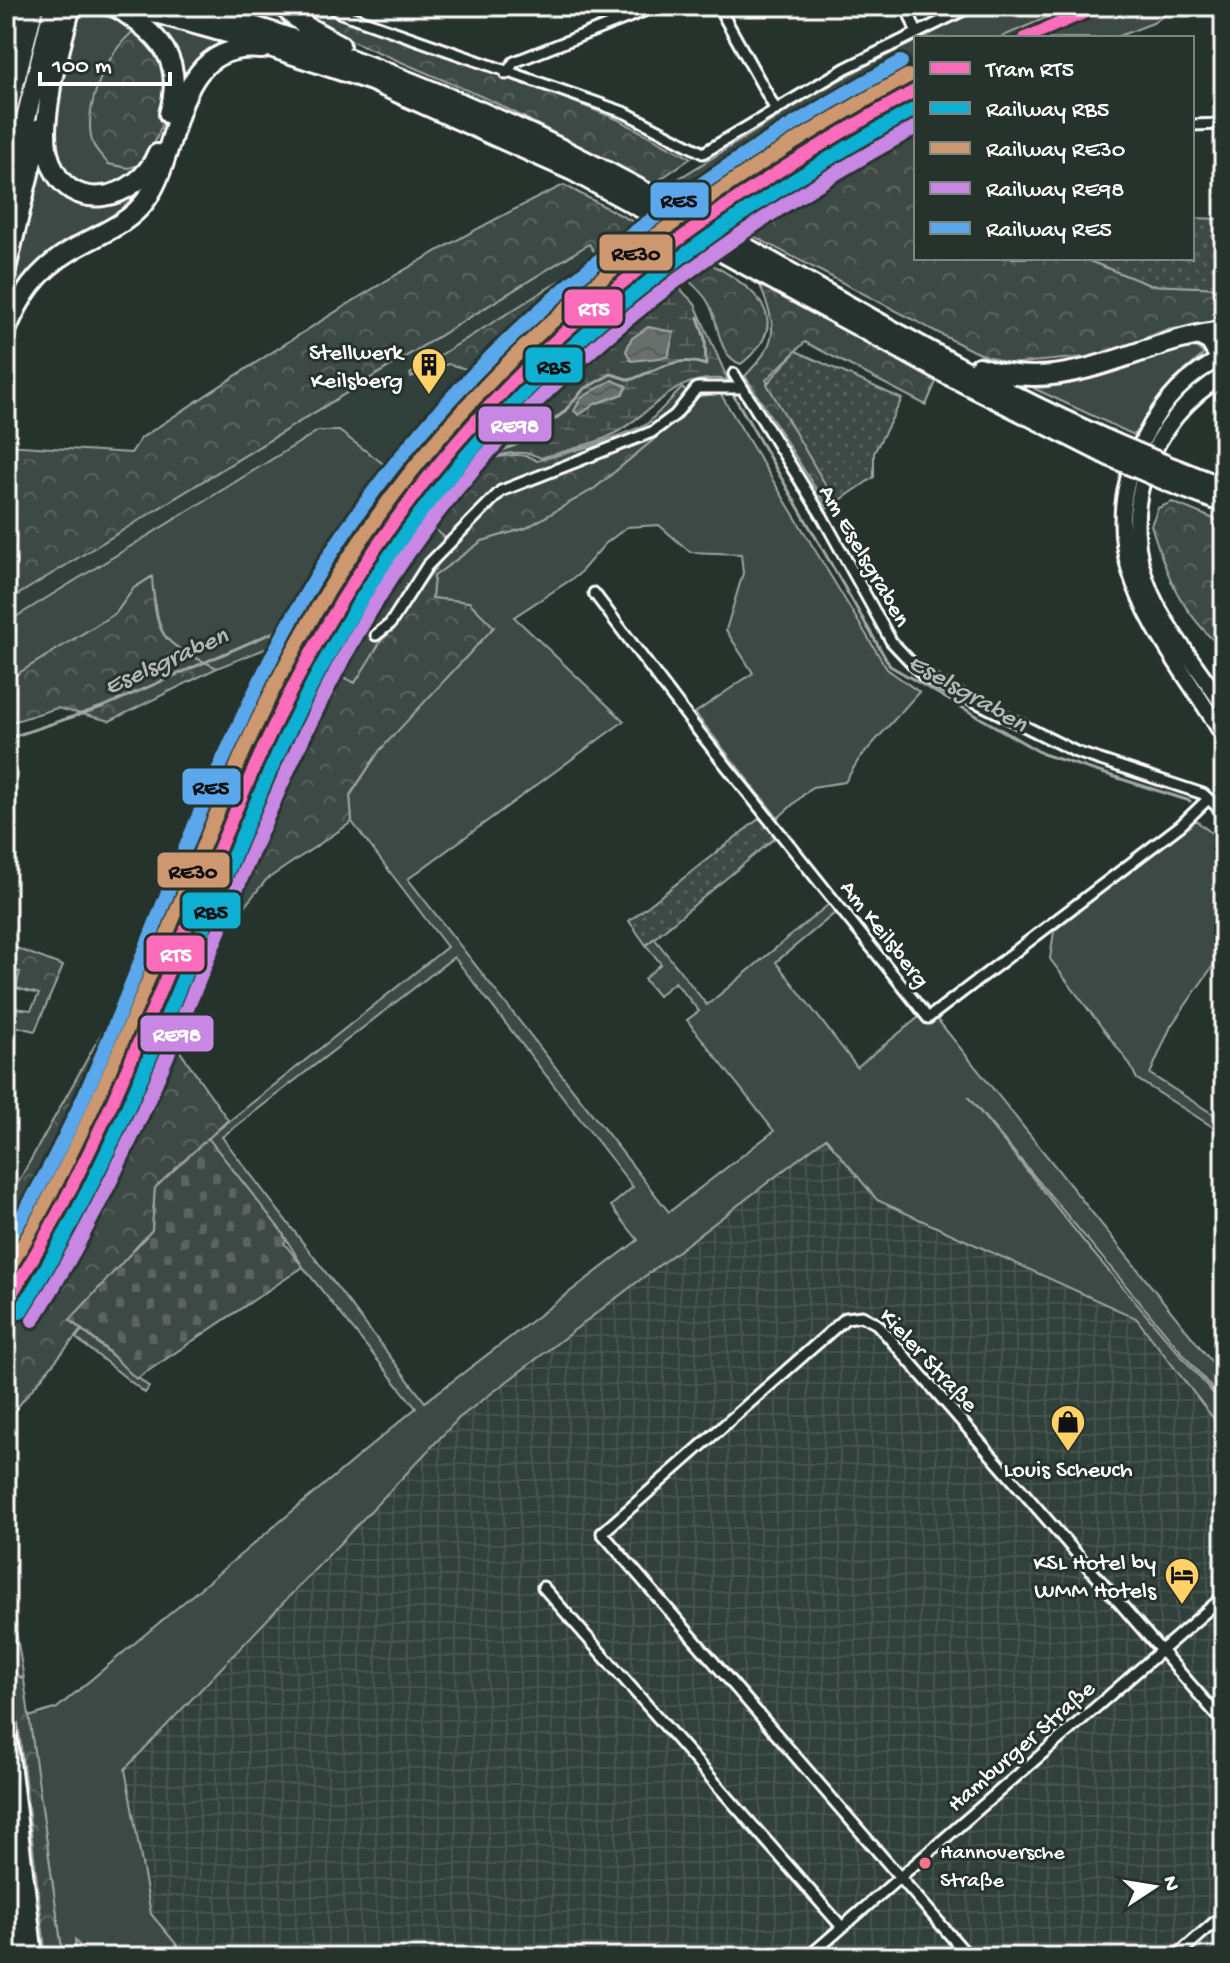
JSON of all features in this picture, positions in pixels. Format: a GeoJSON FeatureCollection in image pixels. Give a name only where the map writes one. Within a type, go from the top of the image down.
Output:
{"type":"FeatureCollection","features":[{"type":"Feature","properties":{"kind":"highway"},"geometry":{"type":"LineString","coordinates":[[6,53],[18,6]]}},
{"type":"Feature","properties":{"kind":"highway"},"geometry":{"type":"LineString","coordinates":[[6,116],[34,6]]}},
{"type":"Feature","properties":{"kind":"highway"},"geometry":{"type":"LineString","coordinates":[[6,198],[54,6]]}},
{"type":"Feature","properties":{"kind":"highway"},"geometry":{"type":"LineString","coordinates":[[6,269],[71,6]]}},
{"type":"Feature","properties":{"kind":"highway"},"geometry":{"type":"LineString","coordinates":[[51,86],[47,141],[50,161],[58,175],[81,194],[96,196],[125,191],[138,182],[156,157],[173,101],[173,68],[156,36],[115,6]]}},
{"type":"Feature","properties":{"kind":"highway"},"geometry":{"type":"LineString","coordinates":[[130,6],[372,81],[612,184]]}},
{"type":"Feature","properties":{"kind":"highway"},"geometry":{"type":"LineString","coordinates":[[186,6],[392,73],[507,122],[612,184],[934,351],[1111,450]]}},
{"type":"Feature","properties":{"kind":"highway"},"geometry":{"type":"LineString","coordinates":[[282,6],[306,26],[392,73]]}},
{"type":"Feature","properties":{"kind":"highway"},"geometry":{"type":"LineString","coordinates":[[6,331],[33,280],[70,251],[124,221],[145,201],[160,175],[190,83],[206,63],[230,51],[247,47],[300,57]]}},
{"type":"Feature","properties":{"kind":"highway"},"geometry":{"type":"LineString","coordinates":[[729,246],[1020,413],[1171,475],[1224,503]]}},
{"type":"Feature","properties":{"kind":"highway"},"geometry":{"type":"LineString","coordinates":[[934,351],[1000,373],[1044,377],[1084,371],[1198,335],[1224,331]]}},
{"type":"Feature","properties":{"kind":"highway"},"geometry":{"type":"LineString","coordinates":[[1198,335],[1210,341],[1223,364]]}},
{"type":"Feature","properties":{"kind":"highway"},"geometry":{"type":"LineString","coordinates":[[1171,475],[1224,488]]}},
{"type":"Feature","properties":{"kind":"highway"},"geometry":{"type":"LineString","coordinates":[[6,1728],[12,1874],[20,1917],[33,1957]]}},
{"type":"Feature","properties":{"kind":"highway"},"geometry":{"type":"LineString","coordinates":[[15,1957],[20,1917]]}},
{"type":"Feature","properties":{"kind":"main road"},"geometry":{"type":"LineString","coordinates":[[1223,364],[1164,429],[1143,479],[1136,523],[1142,566],[1156,604],[1224,707]]}},
{"type":"Feature","properties":{"kind":"main road"},"geometry":{"type":"LineString","coordinates":[[1223,364],[1176,391],[1147,431],[1129,476],[1122,521],[1127,568],[1136,596],[1224,737]]}},
{"type":"Feature","properties":{"kind":"street"},"geometry":{"type":"LineString","coordinates":[[329,6],[506,74],[626,113],[703,153],[846,68],[972,6]]}},
{"type":"Feature","properties":{"kind":"street"},"geometry":{"type":"LineString","coordinates":[[506,74],[514,62],[657,6]]}},
{"type":"Feature","properties":{"kind":"street"},"geometry":{"type":"LineString","coordinates":[[718,6],[776,110]]}},
{"type":"Feature","properties":{"kind":"street"},"geometry":{"type":"LineString","coordinates":[[906,6],[917,33]]}},
{"type":"Feature","properties":{"kind":"street"},"geometry":{"type":"LineString","coordinates":[[1194,125],[1224,124]]}},
{"type":"Feature","properties":{"kind":"street","name":"Am Eselsgraben"},"geometry":{"type":"LineString","coordinates":[[734,374],[822,516],[891,641],[924,676],[1076,752],[1196,791],[1224,813]]}},
{"type":"Feature","properties":{"kind":"street"},"geometry":{"type":"LineString","coordinates":[[376,635],[390,624],[427,566],[501,491],[652,432],[675,415],[697,388],[742,388]]}},
{"type":"Feature","properties":{"kind":"street","name":"Am Keilsberg"},"geometry":{"type":"LineString","coordinates":[[594,593],[692,723],[928,1018],[1181,825],[1208,799]]}},
{"type":"Feature","properties":{"kind":"street","name":"Kieler Straße"},"geometry":{"type":"LineString","coordinates":[[899,1877],[602,1533],[846,1318],[862,1316],[877,1324],[1161,1650]]}},
{"type":"Feature","properties":{"kind":"street"},"geometry":{"type":"LineString","coordinates":[[543,1587],[842,1927]]}},
{"type":"Feature","properties":{"kind":"street","name":"Hamburger Straße"},"geometry":{"type":"LineString","coordinates":[[808,1957],[1224,1596]]}},
{"type":"Feature","properties":{"kind":"street"},"geometry":{"type":"LineString","coordinates":[[1161,1650],[1224,1723]]}},
{"type":"Feature","properties":{"kind":"street"},"geometry":{"type":"LineString","coordinates":[[899,1877],[969,1957]]}},
{"type":"Feature","properties":{"kind":"street"},"geometry":{"type":"LineString","coordinates":[[1175,1957],[1224,1914]]}},
{"type":"Feature","properties":{"kind":"shaded area"},"geometry":{"type":"Polygon","coordinates":[[[1073,6],[1115,6],[1043,36],[1004,36],[1073,6]]]}},
{"type":"Feature","properties":{"kind":"shaded area"},"geometry":{"type":"Polygon","coordinates":[[[914,79],[914,98],[906,104],[780,175],[675,245],[658,266],[561,349],[438,479],[416,472],[455,420],[531,339],[612,268],[804,138],[914,79]]]}},
{"type":"Feature","properties":{"kind":"shaded area"},"geometry":{"type":"Polygon","coordinates":[[[590,243],[598,258],[410,374],[411,377],[448,364],[470,371],[389,468],[339,431],[318,431],[6,623],[6,602],[590,243]]]}},
{"type":"Feature","properties":{"kind":"shaded area"},"geometry":{"type":"Polygon","coordinates":[[[826,1138],[878,1200],[1136,1318],[1224,1432],[1224,1957],[187,1957],[151,1915],[125,1769],[459,1418],[826,1138]]]}},
{"type":"Feature","properties":{"kind":"green space"},"geometry":{"type":"Polygon","coordinates":[[[289,6],[330,6],[617,119],[691,158],[653,184],[492,101],[336,34],[289,6]]]}},
{"type":"Feature","properties":{"kind":"green space"},"geometry":{"type":"Polygon","coordinates":[[[984,6],[1073,6],[1004,36],[920,36],[984,6]]]}},
{"type":"Feature","properties":{"kind":"green space"},"geometry":{"type":"Polygon","coordinates":[[[1115,6],[1177,6],[1153,23],[1119,36],[1043,36],[1115,6]]]}},
{"type":"Feature","properties":{"kind":"green space"},"geometry":{"type":"Polygon","coordinates":[[[82,8],[137,27],[145,163],[127,180],[104,190],[87,188],[68,176],[58,157],[54,134],[61,79],[82,8]]]}},
{"type":"Feature","properties":{"kind":"green space"},"geometry":{"type":"Polygon","coordinates":[[[143,21],[232,46],[175,112],[143,21]]]}},
{"type":"Feature","properties":{"kind":"green space"},"geometry":{"type":"Polygon","coordinates":[[[134,31],[151,42],[162,56],[168,72],[169,90],[160,128],[145,163],[129,168],[108,164],[93,144],[90,130],[99,82],[115,52],[134,31]]]}},
{"type":"Feature","properties":{"kind":"green space"},"geometry":{"type":"Polygon","coordinates":[[[914,39],[914,79],[803,138],[698,208],[662,189],[825,88],[914,39]]]}},
{"type":"Feature","properties":{"kind":"green space"},"geometry":{"type":"Polygon","coordinates":[[[914,97],[914,260],[1087,260],[1150,285],[1224,288],[1224,322],[1165,330],[1116,350],[1086,357],[1009,364],[973,351],[717,217],[807,158],[914,97]]]}},
{"type":"Feature","properties":{"kind":"green space"},"geometry":{"type":"Polygon","coordinates":[[[44,148],[84,201],[152,173],[140,198],[9,308],[7,301],[44,148]]]}},
{"type":"Feature","properties":{"kind":"green space"},"geometry":{"type":"Polygon","coordinates":[[[564,185],[658,235],[544,328],[492,379],[443,434],[355,550],[316,612],[258,723],[120,1062],[67,1168],[6,1270],[6,1204],[129,984],[215,777],[275,645],[389,468],[470,370],[448,364],[411,377],[410,374],[598,257],[589,244],[6,602],[6,445],[131,453],[141,438],[348,304],[454,241],[564,185]]]}},
{"type":"Feature","properties":{"kind":"green space"},"geometry":{"type":"Polygon","coordinates":[[[1194,218],[1224,219],[1224,288],[1150,285],[1087,260],[1194,260],[1194,218]]]}},
{"type":"Feature","properties":{"kind":"green space"},"geometry":{"type":"Polygon","coordinates":[[[685,250],[740,282],[765,311],[768,327],[760,345],[741,364],[733,360],[723,347],[713,312],[705,297],[677,267],[675,260],[685,250]]]}},
{"type":"Feature","properties":{"kind":"green space"},"geometry":{"type":"Polygon","coordinates":[[[658,266],[695,304],[728,380],[710,379],[679,387],[627,426],[595,442],[541,458],[529,454],[503,454],[438,479],[561,349],[658,266]]]}},
{"type":"Feature","properties":{"kind":"green space"},"geometry":{"type":"Polygon","coordinates":[[[759,283],[936,382],[926,405],[805,342],[766,380],[836,503],[828,508],[745,376],[764,353],[772,333],[769,311],[759,283]]]}},
{"type":"Feature","properties":{"kind":"green space"},"geometry":{"type":"Polygon","coordinates":[[[1195,346],[1204,354],[1172,382],[1134,435],[1033,388],[1095,377],[1154,356],[1195,346]]]}},
{"type":"Feature","properties":{"kind":"green space"},"geometry":{"type":"Polygon","coordinates":[[[796,351],[902,399],[874,453],[874,477],[836,503],[767,384],[796,351]]]}},
{"type":"Feature","properties":{"kind":"green space"},"geometry":{"type":"Polygon","coordinates":[[[682,388],[694,397],[676,421],[595,488],[526,528],[482,541],[434,576],[432,598],[469,602],[494,627],[380,750],[350,795],[352,822],[266,880],[222,934],[177,1047],[228,1120],[155,1188],[152,1230],[70,1320],[81,1330],[6,1421],[6,1325],[87,1197],[243,821],[299,702],[322,667],[355,683],[386,633],[453,545],[418,514],[438,479],[502,456],[527,456],[537,461],[591,446],[646,425],[682,388]]]}},
{"type":"Feature","properties":{"kind":"green space"},"geometry":{"type":"Polygon","coordinates":[[[720,393],[887,669],[919,692],[859,759],[845,782],[812,787],[778,818],[695,713],[753,673],[726,630],[743,573],[741,554],[690,552],[659,525],[627,527],[605,544],[578,575],[514,617],[624,721],[408,879],[669,1212],[774,1131],[687,1020],[699,1011],[675,982],[658,996],[644,979],[661,964],[646,945],[654,938],[707,1005],[829,904],[835,913],[776,962],[857,1067],[929,1009],[1224,1377],[1224,1403],[968,1097],[1090,1249],[1224,1406],[1224,1432],[1136,1318],[877,1200],[826,1138],[459,1418],[125,1769],[151,1914],[187,1957],[89,1957],[75,1940],[76,1957],[63,1957],[29,1717],[57,1708],[416,1408],[303,1267],[282,1232],[208,1138],[447,947],[352,822],[350,796],[380,750],[418,706],[469,602],[432,598],[434,576],[482,541],[526,528],[595,488],[676,421],[694,397],[720,393]],[[454,957],[222,1137],[425,1402],[638,1240],[611,1206],[633,1187],[454,957]]]}},
{"type":"Feature","properties":{"kind":"green space"},"geometry":{"type":"Polygon","coordinates":[[[318,431],[339,431],[389,468],[275,645],[217,668],[182,651],[165,636],[161,627],[151,577],[134,588],[116,613],[6,681],[6,623],[318,431]]]}},
{"type":"Feature","properties":{"kind":"green space"},"geometry":{"type":"Polygon","coordinates":[[[1172,502],[1224,523],[1224,651],[1186,608],[1170,579],[1151,525],[1158,508],[1172,502]]]}},
{"type":"Feature","properties":{"kind":"green space"},"geometry":{"type":"Polygon","coordinates":[[[418,514],[448,538],[355,683],[322,667],[418,514]]]}},
{"type":"Feature","properties":{"kind":"green space"},"geometry":{"type":"Polygon","coordinates":[[[152,577],[156,614],[165,636],[184,652],[217,668],[110,721],[57,708],[6,724],[6,681],[116,613],[134,588],[152,577]]]}},
{"type":"Feature","properties":{"kind":"green space"},"geometry":{"type":"Polygon","coordinates":[[[760,818],[776,837],[646,945],[629,921],[760,818]]]}},
{"type":"Feature","properties":{"kind":"green space"},"geometry":{"type":"Polygon","coordinates":[[[1194,819],[1224,843],[1224,950],[1171,1026],[1150,1074],[1224,1121],[1224,1134],[1137,1079],[1129,1063],[1050,959],[1054,931],[1194,819]]]}},
{"type":"Feature","properties":{"kind":"green space"},"geometry":{"type":"Polygon","coordinates":[[[6,944],[63,966],[35,1031],[10,1025],[15,1008],[31,1010],[39,994],[16,988],[20,972],[10,971],[15,957],[6,953],[6,944]]]}},
{"type":"Feature","properties":{"kind":"green space"},"geometry":{"type":"Polygon","coordinates":[[[208,1138],[282,1232],[286,1240],[284,1243],[303,1267],[136,1379],[105,1348],[70,1320],[152,1230],[155,1188],[208,1138]]]}},
{"type":"Feature","properties":{"kind":"green space"},"geometry":{"type":"Polygon","coordinates":[[[82,1330],[149,1387],[145,1393],[76,1338],[82,1330]]]}},
{"type":"Feature","properties":{"kind":"green space"},"geometry":{"type":"Polygon","coordinates":[[[6,1571],[24,1679],[12,1672],[6,1631],[6,1571]]]}},
{"type":"Feature","properties":{"kind":"green space"},"geometry":{"type":"Polygon","coordinates":[[[12,1672],[24,1680],[63,1957],[46,1957],[12,1672]]]}},
{"type":"Feature","properties":{"kind":"water"},"geometry":{"type":"Polygon","coordinates":[[[648,327],[674,332],[668,357],[631,361],[626,351],[631,339],[648,327]]]}},
{"type":"Feature","properties":{"kind":"water"},"geometry":{"type":"Polygon","coordinates":[[[612,380],[627,386],[623,394],[595,404],[579,415],[574,411],[581,398],[612,380]]]}},
{"type":"Feature","properties":{"kind":"waterway","name":"Eselsgraben"},"geometry":{"type":"LineString","coordinates":[[435,487],[452,486],[470,478],[495,453],[525,441],[563,413],[584,389],[611,374],[630,380],[657,368],[685,361],[706,365],[705,339],[698,317]]}},
{"type":"Feature","properties":{"kind":"waterway","name":"Eselsgraben"},"geometry":{"type":"LineString","coordinates":[[734,396],[890,666],[1043,754],[1190,801]]}},
{"type":"Feature","properties":{"kind":"waterway","name":"Eselsgraben"},"geometry":{"type":"LineString","coordinates":[[321,574],[327,573],[381,489],[397,471]]}},
{"type":"Feature","properties":{"kind":"waterway","name":"Eselsgraben"},"geometry":{"type":"LineString","coordinates":[[6,739],[105,706],[283,628],[311,577]]}},
{"type":"Feature","properties":{"kind":"waterway","name":"Eselsgraben"},"geometry":{"type":"LineString","coordinates":[[1215,815],[1224,825]]}},
{"type":"Feature","properties":{"kind":"tram line","name":"RT5"},"geometry":{"type":"LineString","coordinates":[[1030,36],[1100,6]]}},
{"type":"Feature","properties":{"kind":"tram line","name":"RT5"},"geometry":{"type":"LineString","coordinates":[[6,1303],[44,1239],[111,1106],[256,764],[313,649],[377,546],[448,453],[526,369],[611,292],[704,221],[806,154],[914,91]]}},
{"type":"Feature","properties":{"kind":"rail line","name":"RE5"},"geometry":{"type":"LineString","coordinates":[[6,1243],[67,1133],[118,1017],[213,782],[259,683],[329,556],[404,453],[464,384],[529,321],[597,262],[744,155],[901,62]]}},
{"type":"Feature","properties":{"kind":"rail line","name":"RE30"},"geometry":{"type":"LineString","coordinates":[[6,1273],[42,1212],[104,1085],[240,759],[298,642],[363,538],[434,444],[513,358],[599,280],[694,208],[797,141],[908,76]]}},
{"type":"Feature","properties":{"kind":"rail line","name":"RB5"},"geometry":{"type":"LineString","coordinates":[[20,1312],[58,1247],[125,1114],[270,771],[326,659],[389,557],[458,466],[534,383],[618,307],[709,237],[808,171],[914,109]]}},
{"type":"Feature","properties":{"kind":"rail line","name":"RE98"},"geometry":{"type":"LineString","coordinates":[[33,1320],[108,1187],[140,1119],[256,842],[317,709],[366,618],[423,532],[474,469],[528,410],[648,303],[778,209],[914,128]]}},
{"type":"Feature","properties":{"kind":"place","name":"Stellwerk Keilsberg"},"geometry":{"type":"Point","coordinates":[429,396]}},
{"type":"Feature","properties":{"kind":"place","name":"Louis Scheuch"},"geometry":{"type":"Point","coordinates":[1068,1453]}},
{"type":"Feature","properties":{"kind":"place","name":"KSL Hotel by WMM Hotels"},"geometry":{"type":"Point","coordinates":[1182,1606]}},
{"type":"Feature","properties":{"kind":"place","name":"Hannoversche Straße"},"geometry":{"type":"Point","coordinates":[925,1863]}}]}
